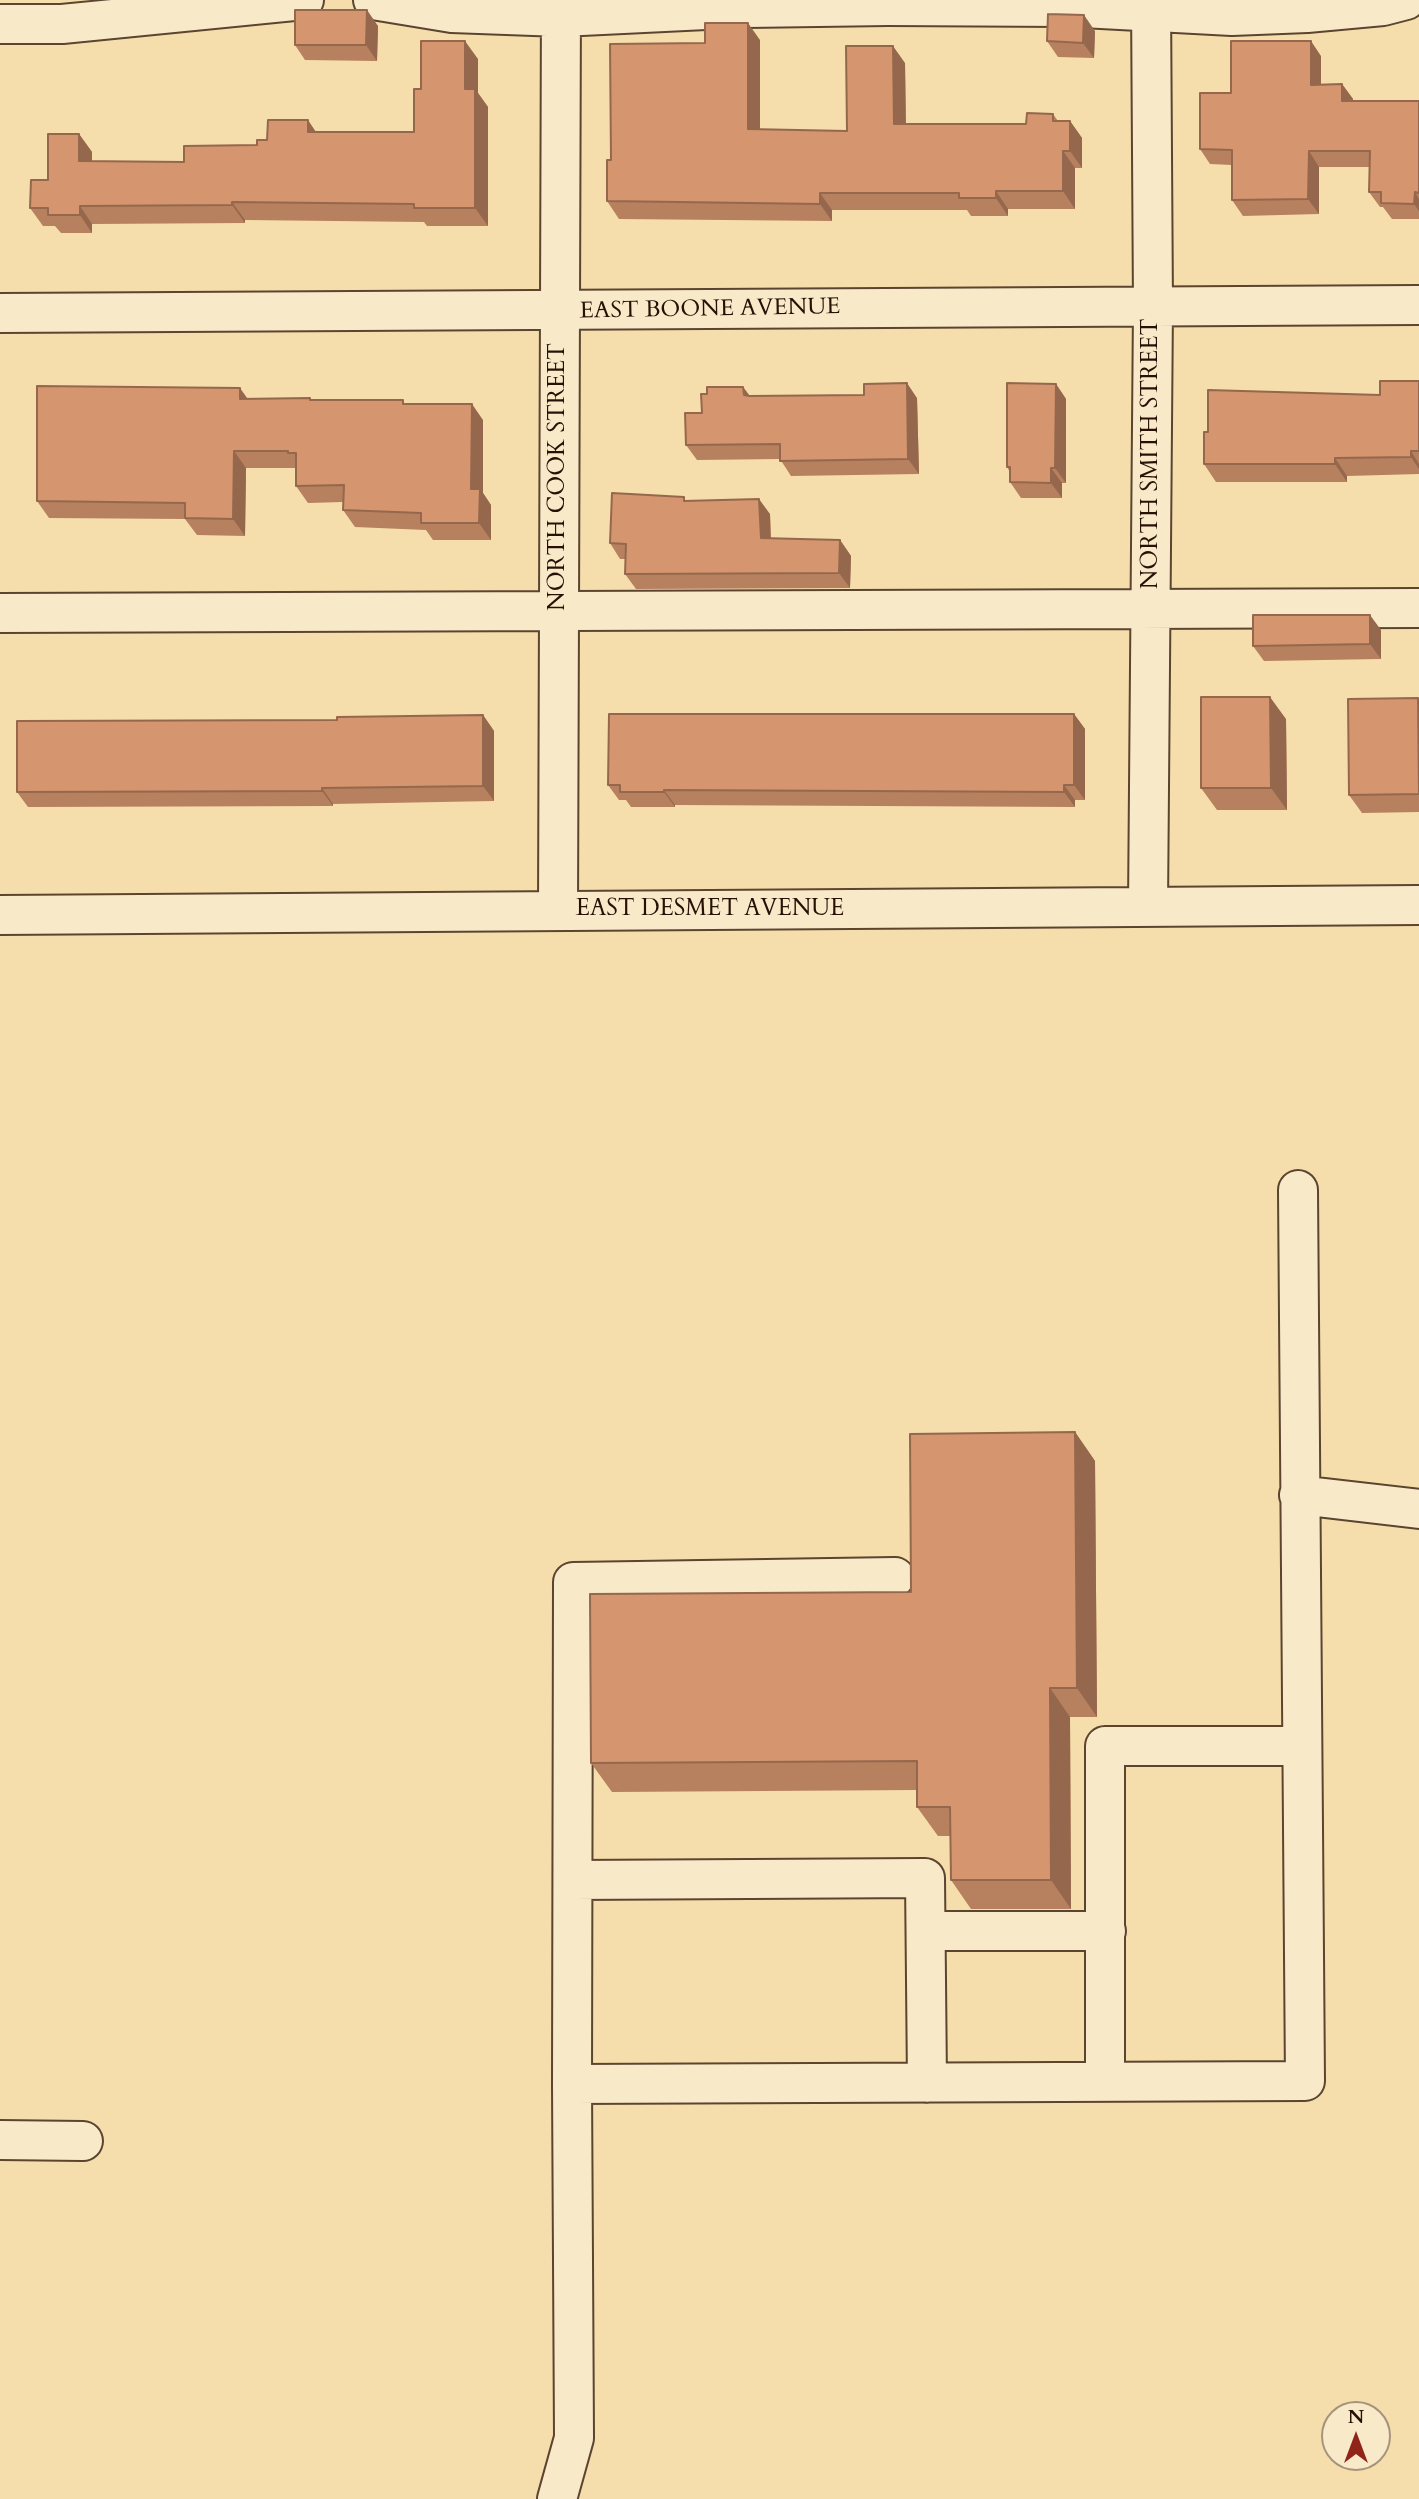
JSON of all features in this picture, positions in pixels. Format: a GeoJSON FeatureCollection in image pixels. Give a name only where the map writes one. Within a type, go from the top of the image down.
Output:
{"type":"FeatureCollection","features":[{"type":"Feature","properties":{"kind":"street"},"geometry":{"type":"LineString","coordinates":[[0,24],[62,24],[304,0]]}},
{"type":"Feature","properties":{"kind":"street"},"geometry":{"type":"LineString","coordinates":[[373,0],[452,13],[561,8],[1151,6],[1232,16],[1307,13],[1383,6],[1406,0]]}},
{"type":"Feature","properties":{"kind":"street","name":"NORTH SMITH STREET"},"geometry":{"type":"LineString","coordinates":[[1148,907],[1153,306],[1151,6]]}},
{"type":"Feature","properties":{"kind":"street","name":"NORTH COOK STREET"},"geometry":{"type":"LineString","coordinates":[[558,911],[561,8]]}},
{"type":"Feature","properties":{"kind":"street","name":"EAST BOONE AVENUE"},"geometry":{"type":"LineString","coordinates":[[0,313],[560,312],[1419,305]]}},
{"type":"Feature","properties":{"kind":"street"},"geometry":{"type":"LineString","coordinates":[[0,613],[1419,608]]}},
{"type":"Feature","properties":{"kind":"street","name":"EAST DESMET AVENUE"},"geometry":{"type":"LineString","coordinates":[[0,915],[1419,905]]}},
{"type":"Feature","properties":{"kind":"street"},"geometry":{"type":"LineString","coordinates":[[572,2084],[1305,2081],[1298,1190]]}},
{"type":"Feature","properties":{"kind":"street"},"geometry":{"type":"LineString","coordinates":[[1299,1495],[1419,1509]]}},
{"type":"Feature","properties":{"kind":"street"},"geometry":{"type":"LineString","coordinates":[[557,2499],[574,2438],[573,1582],[895,1577]]}},
{"type":"Feature","properties":{"kind":"street"},"geometry":{"type":"LineString","coordinates":[[1105,2082],[1105,1746],[1301,1746]]}},
{"type":"Feature","properties":{"kind":"street"},"geometry":{"type":"LineString","coordinates":[[573,1880],[925,1878],[927,2083]]}},
{"type":"Feature","properties":{"kind":"street"},"geometry":{"type":"LineString","coordinates":[[926,1931],[1105,1931]]}},
{"type":"Feature","properties":{"kind":"street"},"geometry":{"type":"LineString","coordinates":[[0,2140],[83,2141]]}},
{"type":"Feature","properties":{"kind":"building"},"geometry":{"type":"Polygon","coordinates":[[[295,10],[367,10],[366,45],[295,45],[295,10]]]}},
{"type":"Feature","properties":{"kind":"building"},"geometry":{"type":"Polygon","coordinates":[[[1048,14],[1084,15],[1083,43],[1047,41],[1048,14]]]}},
{"type":"Feature","properties":{"kind":"building"},"geometry":{"type":"Polygon","coordinates":[[[705,23],[748,23],[748,129],[847,131],[846,46],[893,46],[894,124],[1026,124],[1027,113],[1053,114],[1053,121],[1070,121],[1070,151],[1063,151],[1063,191],[996,191],[996,198],[959,198],[959,193],[820,193],[820,204],[607,201],[607,160],[611,160],[610,44],[705,43],[705,23]]]}},
{"type":"Feature","properties":{"kind":"building"},"geometry":{"type":"Polygon","coordinates":[[[421,41],[465,41],[465,89],[475,89],[475,208],[414,208],[414,204],[232,202],[232,205],[80,206],[80,215],[48,215],[48,208],[30,208],[31,180],[48,180],[48,134],[79,134],[79,161],[184,162],[184,146],[257,145],[257,140],[267,140],[268,120],[308,120],[308,132],[414,132],[414,89],[421,89],[421,41]]]}},
{"type":"Feature","properties":{"kind":"building"},"geometry":{"type":"Polygon","coordinates":[[[1231,41],[1311,41],[1311,85],[1342,84],[1342,101],[1419,101],[1419,193],[1415,192],[1414,204],[1381,203],[1381,192],[1369,192],[1370,151],[1309,151],[1308,199],[1232,200],[1232,150],[1200,149],[1200,93],[1231,93],[1231,41]]]}},
{"type":"Feature","properties":{"kind":"building"},"geometry":{"type":"Polygon","coordinates":[[[1380,381],[1419,381],[1419,451],[1411,451],[1411,457],[1335,458],[1335,464],[1204,464],[1204,432],[1208,432],[1208,390],[1380,395],[1380,381]]]}},
{"type":"Feature","properties":{"kind":"building"},"geometry":{"type":"Polygon","coordinates":[[[907,383],[908,459],[780,461],[780,444],[686,445],[685,413],[702,413],[701,394],[707,394],[707,387],[743,387],[744,395],[749,396],[864,395],[864,384],[907,383]]]}},
{"type":"Feature","properties":{"kind":"building"},"geometry":{"type":"Polygon","coordinates":[[[1007,383],[1056,384],[1055,468],[1051,468],[1051,483],[1010,482],[1010,467],[1007,467],[1007,383]]]}},
{"type":"Feature","properties":{"kind":"building"},"geometry":{"type":"Polygon","coordinates":[[[37,386],[240,388],[240,399],[403,400],[403,404],[472,404],[471,489],[480,489],[479,523],[421,523],[421,513],[343,510],[344,485],[296,486],[296,453],[288,451],[234,451],[233,519],[185,518],[185,503],[37,501],[37,386]]]}},
{"type":"Feature","properties":{"kind":"building"},"geometry":{"type":"Polygon","coordinates":[[[612,493],[684,497],[684,501],[759,499],[761,538],[840,540],[839,573],[625,574],[626,544],[610,543],[612,493]]]}},
{"type":"Feature","properties":{"kind":"building"},"geometry":{"type":"Polygon","coordinates":[[[1253,615],[1370,615],[1370,644],[1253,646],[1253,615]]]}},
{"type":"Feature","properties":{"kind":"building"},"geometry":{"type":"Polygon","coordinates":[[[1201,697],[1270,697],[1271,788],[1201,788],[1201,697]]]}},
{"type":"Feature","properties":{"kind":"building"},"geometry":{"type":"Polygon","coordinates":[[[1418,698],[1419,794],[1349,795],[1348,699],[1418,698]]]}},
{"type":"Feature","properties":{"kind":"building"},"geometry":{"type":"Polygon","coordinates":[[[609,714],[1074,714],[1074,785],[1064,785],[1064,792],[620,792],[620,785],[608,785],[609,714]]]}},
{"type":"Feature","properties":{"kind":"building"},"geometry":{"type":"Polygon","coordinates":[[[483,715],[483,786],[322,788],[322,791],[17,792],[17,721],[337,720],[337,717],[483,715]]]}},
{"type":"Feature","properties":{"kind":"building"},"geometry":{"type":"Polygon","coordinates":[[[1075,1432],[1077,1688],[1050,1688],[1051,1880],[951,1880],[950,1807],[917,1807],[917,1761],[591,1763],[590,1594],[911,1592],[910,1434],[1075,1432]]]}}]}
